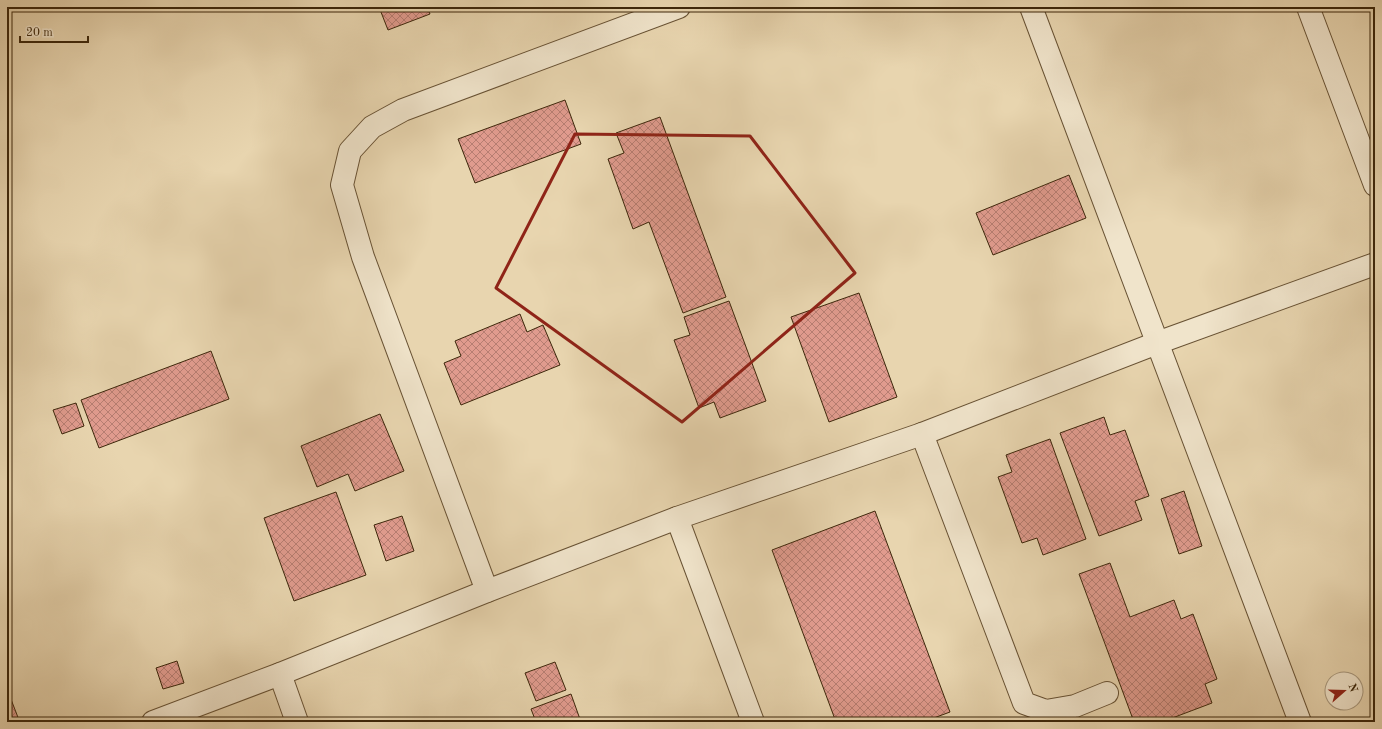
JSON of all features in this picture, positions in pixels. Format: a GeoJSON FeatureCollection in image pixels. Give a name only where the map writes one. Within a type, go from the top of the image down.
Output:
{"type":"FeatureCollection","features":[{"type":"Feature","properties":{"kind":"lane"},"geometry":{"type":"LineString","coordinates":[[487,591],[363,257],[342,186],[350,151],[372,127],[402,110],[678,7]]}},
{"type":"Feature","properties":{"kind":"lane"},"geometry":{"type":"LineString","coordinates":[[1031,7],[1300,722]]}},
{"type":"Feature","properties":{"kind":"lane"},"geometry":{"type":"LineString","coordinates":[[1308,7],[1375,185]]}},
{"type":"Feature","properties":{"kind":"lane"},"geometry":{"type":"LineString","coordinates":[[153,722],[280,674],[487,591],[677,518],[922,434],[1157,343],[1375,264]]}},
{"type":"Feature","properties":{"kind":"lane"},"geometry":{"type":"LineString","coordinates":[[922,434],[1027,712],[1046,711],[1075,706],[1107,693]]}},
{"type":"Feature","properties":{"kind":"lane"},"geometry":{"type":"LineString","coordinates":[[677,518],[753,722]]}},
{"type":"Feature","properties":{"kind":"lane"},"geometry":{"type":"LineString","coordinates":[[280,674],[297,722]]}},
{"type":"Feature","properties":{"kind":"highlighted area"},"geometry":{"type":"Polygon","coordinates":[[[575,134],[750,136],[855,273],[682,422],[496,288],[575,134]]]}},
{"type":"Feature","properties":{"kind":"building"},"geometry":{"type":"Polygon","coordinates":[[[379,7],[427,7],[430,14],[388,30],[379,7]]]}},
{"type":"Feature","properties":{"kind":"building"},"geometry":{"type":"Polygon","coordinates":[[[565,100],[581,144],[475,183],[458,139],[565,100]]]}},
{"type":"Feature","properties":{"kind":"building"},"geometry":{"type":"Polygon","coordinates":[[[660,117],[726,297],[683,313],[649,222],[633,229],[608,159],[624,153],[616,133],[660,117]]]}},
{"type":"Feature","properties":{"kind":"building"},"geometry":{"type":"Polygon","coordinates":[[[1069,175],[1086,218],[993,255],[976,213],[1069,175]]]}},
{"type":"Feature","properties":{"kind":"building"},"geometry":{"type":"Polygon","coordinates":[[[859,293],[897,397],[829,422],[791,317],[859,293]]]}},
{"type":"Feature","properties":{"kind":"building"},"geometry":{"type":"Polygon","coordinates":[[[729,301],[766,401],[720,418],[714,402],[699,408],[674,340],[690,335],[684,317],[729,301]]]}},
{"type":"Feature","properties":{"kind":"building"},"geometry":{"type":"Polygon","coordinates":[[[520,314],[527,332],[543,325],[560,365],[461,405],[444,363],[461,356],[455,341],[520,314]]]}},
{"type":"Feature","properties":{"kind":"building"},"geometry":{"type":"Polygon","coordinates":[[[211,351],[229,399],[99,448],[81,400],[211,351]]]}},
{"type":"Feature","properties":{"kind":"building"},"geometry":{"type":"Polygon","coordinates":[[[76,403],[84,426],[62,434],[53,410],[76,403]]]}},
{"type":"Feature","properties":{"kind":"building"},"geometry":{"type":"Polygon","coordinates":[[[380,414],[404,471],[355,491],[348,474],[317,487],[301,446],[380,414]]]}},
{"type":"Feature","properties":{"kind":"building"},"geometry":{"type":"Polygon","coordinates":[[[1104,417],[1110,435],[1125,430],[1149,496],[1135,501],[1142,520],[1099,536],[1060,433],[1104,417]]]}},
{"type":"Feature","properties":{"kind":"building"},"geometry":{"type":"Polygon","coordinates":[[[1050,439],[1086,539],[1043,555],[1037,538],[1022,543],[998,477],[1012,472],[1006,455],[1050,439]]]}},
{"type":"Feature","properties":{"kind":"building"},"geometry":{"type":"Polygon","coordinates":[[[1184,491],[1202,546],[1179,554],[1161,499],[1184,491]]]}},
{"type":"Feature","properties":{"kind":"building"},"geometry":{"type":"Polygon","coordinates":[[[336,492],[366,575],[294,601],[264,518],[336,492]]]}},
{"type":"Feature","properties":{"kind":"building"},"geometry":{"type":"Polygon","coordinates":[[[875,511],[950,712],[923,722],[836,722],[772,550],[875,511]]]}},
{"type":"Feature","properties":{"kind":"building"},"geometry":{"type":"Polygon","coordinates":[[[402,516],[414,551],[386,561],[374,525],[402,516]]]}},
{"type":"Feature","properties":{"kind":"building"},"geometry":{"type":"Polygon","coordinates":[[[1110,563],[1130,617],[1174,600],[1181,619],[1193,614],[1217,679],[1205,684],[1212,703],[1167,720],[1168,722],[1134,722],[1079,574],[1110,563]]]}},
{"type":"Feature","properties":{"kind":"building"},"geometry":{"type":"Polygon","coordinates":[[[177,661],[184,683],[163,689],[156,668],[177,661]]]}},
{"type":"Feature","properties":{"kind":"building"},"geometry":{"type":"Polygon","coordinates":[[[555,662],[566,690],[536,701],[525,673],[555,662]]]}},
{"type":"Feature","properties":{"kind":"building"},"geometry":{"type":"Polygon","coordinates":[[[7,689],[19,720],[14,722],[7,722],[7,689]]]}},
{"type":"Feature","properties":{"kind":"building"},"geometry":{"type":"Polygon","coordinates":[[[571,694],[581,722],[536,722],[531,709],[571,694]]]}}]}
